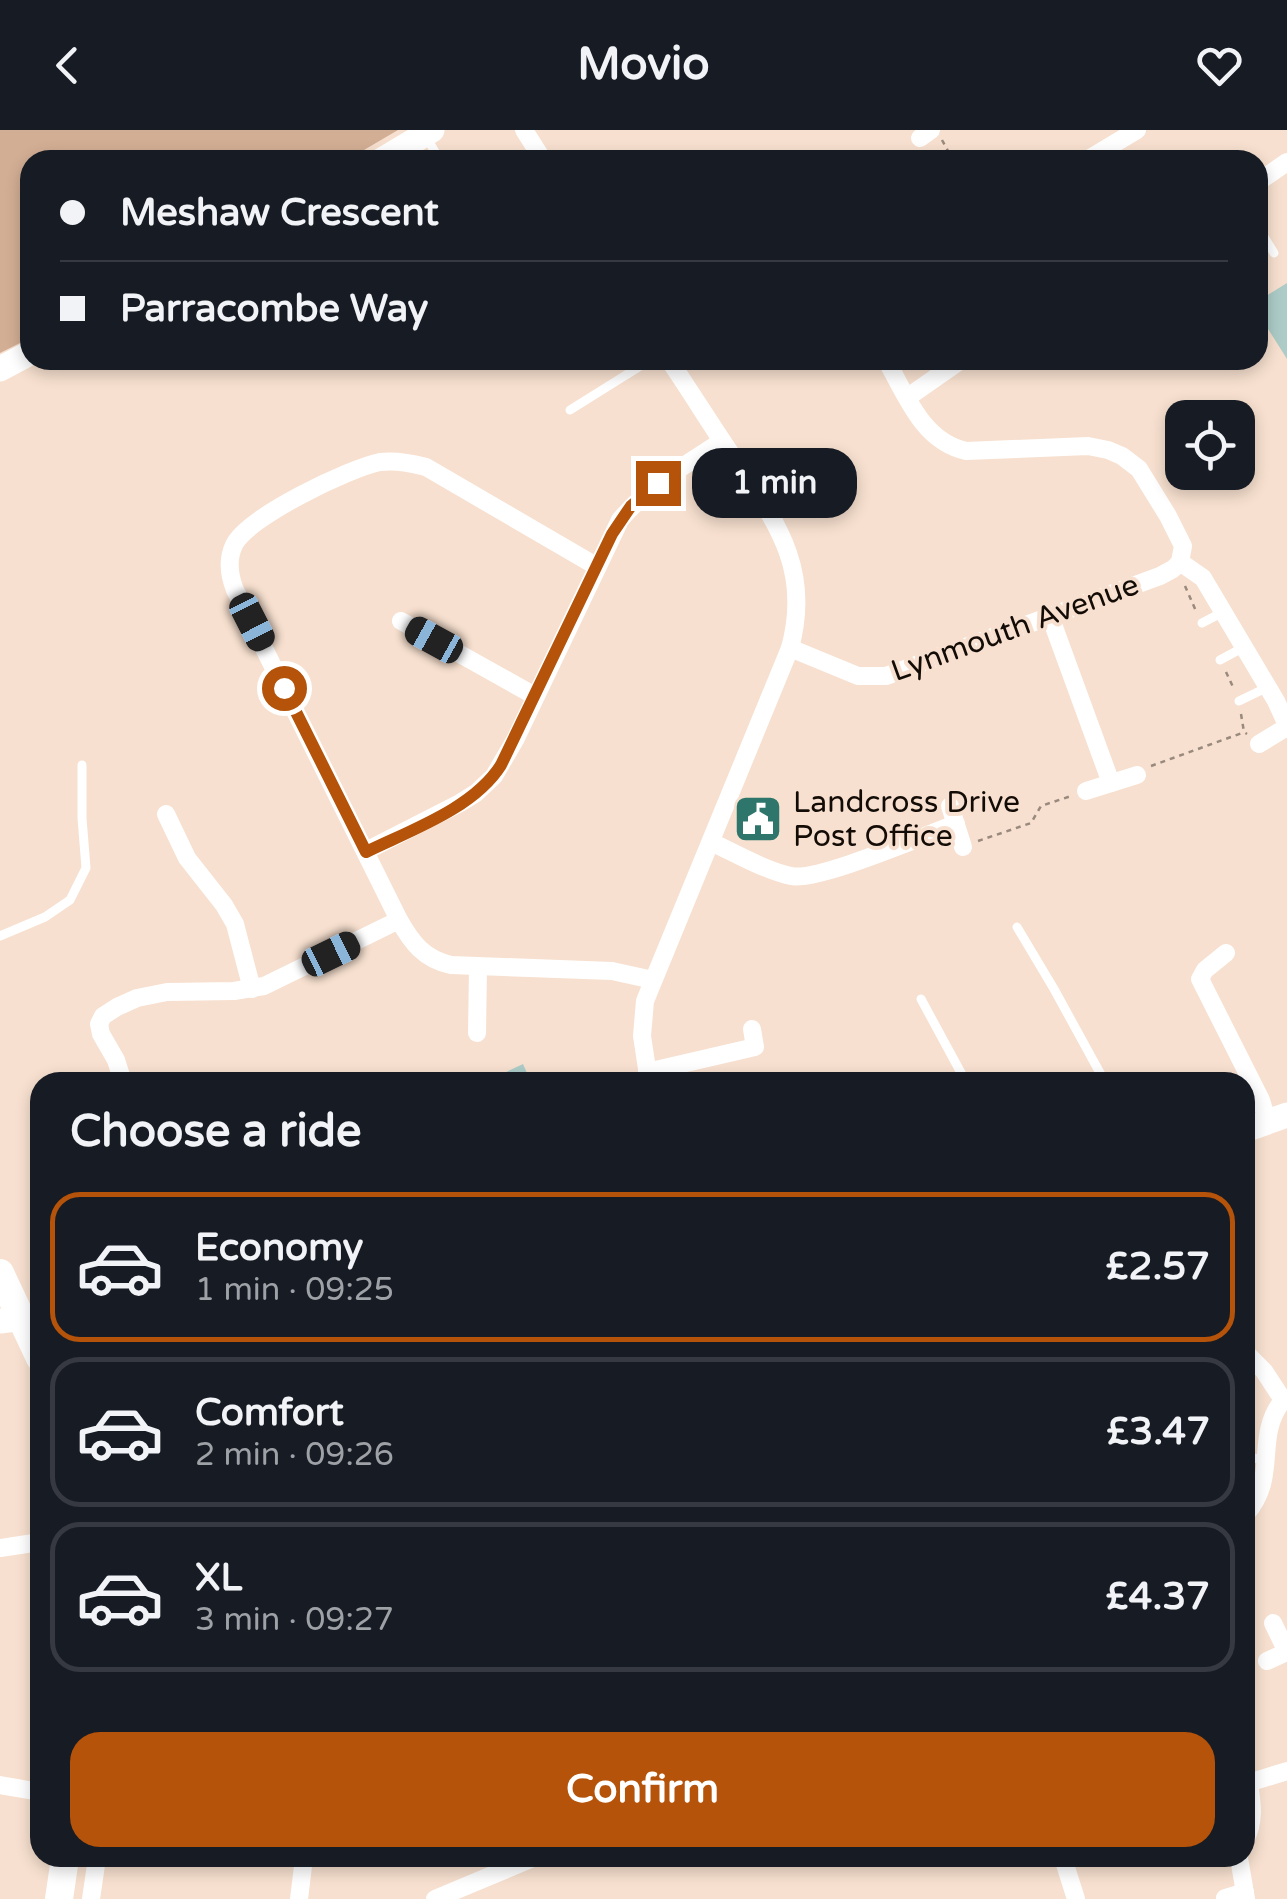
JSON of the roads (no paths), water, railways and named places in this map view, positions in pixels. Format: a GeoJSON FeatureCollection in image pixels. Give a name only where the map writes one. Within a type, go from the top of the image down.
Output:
{"type":"FeatureCollection","features":[{"type":"Feature","properties":{"kind":"main road"},"geometry":{"type":"LineString","coordinates":[[0,1273],[21,1318]]}},
{"type":"Feature","properties":{"kind":"main road"},"geometry":{"type":"LineString","coordinates":[[59,1899],[64,1867]]}},
{"type":"Feature","properties":{"kind":"street"},"geometry":{"type":"LineString","coordinates":[[1103,150],[1137,130]]}},
{"type":"Feature","properties":{"kind":"street"},"geometry":{"type":"LineString","coordinates":[[398,150],[428,132]]}},
{"type":"Feature","properties":{"kind":"street"},"geometry":{"type":"LineString","coordinates":[[647,1072],[642,1016],[653,980],[790,648],[797,615],[787,548],[777,524],[676,370]]}},
{"type":"Feature","properties":{"kind":"street"},"geometry":{"type":"LineString","coordinates":[[892,370],[931,434],[952,448],[966,451],[1088,446],[1122,456],[1139,468],[1183,546],[1180,562],[1204,578],[1287,726],[1252,738]]}},
{"type":"Feature","properties":{"kind":"street"},"geometry":{"type":"LineString","coordinates":[[908,397],[947,370]]}},
{"type":"Feature","properties":{"kind":"street"},"geometry":{"type":"LineString","coordinates":[[366,852],[460,804],[494,776],[612,534],[631,506],[658,483],[722,441]]}},
{"type":"Feature","properties":{"kind":"street"},"geometry":{"type":"LineString","coordinates":[[596,566],[442,474],[407,462],[385,461],[349,472],[260,518],[240,534],[230,558],[231,579],[416,947],[432,959],[451,965],[612,971],[653,980]]}},
{"type":"Feature","properties":{"kind":"street","name":"Lynmouth Avenue"},"geometry":{"type":"LineString","coordinates":[[790,648],[858,676],[873,678],[1160,576],[1180,562]]}},
{"type":"Feature","properties":{"kind":"street"},"geometry":{"type":"LineString","coordinates":[[1050,616],[1111,782]]}},
{"type":"Feature","properties":{"kind":"street"},"geometry":{"type":"LineString","coordinates":[[401,621],[534,696]]}},
{"type":"Feature","properties":{"kind":"street"},"geometry":{"type":"LineString","coordinates":[[1086,792],[1137,775]]}},
{"type":"Feature","properties":{"kind":"street"},"geometry":{"type":"LineString","coordinates":[[950,806],[963,847]]}},
{"type":"Feature","properties":{"kind":"street"},"geometry":{"type":"LineString","coordinates":[[166,814],[186,858],[224,904],[235,924],[252,989]]}},
{"type":"Feature","properties":{"kind":"street"},"geometry":{"type":"LineString","coordinates":[[711,842],[774,870],[801,877],[956,824]]}},
{"type":"Feature","properties":{"kind":"street"},"geometry":{"type":"LineString","coordinates":[[120,1072],[101,1034],[99,1024],[103,1016],[152,994],[252,989],[274,982],[400,920]]}},
{"type":"Feature","properties":{"kind":"street"},"geometry":{"type":"LineString","coordinates":[[1226,953],[1200,979],[1247,1072]]}},
{"type":"Feature","properties":{"kind":"street"},"geometry":{"type":"LineString","coordinates":[[477,1033],[478,967]]}},
{"type":"Feature","properties":{"kind":"street"},"geometry":{"type":"LineString","coordinates":[[665,1072],[754,1046]]}},
{"type":"Feature","properties":{"kind":"street"},"geometry":{"type":"LineString","coordinates":[[1255,1088],[1267,1123]]}},
{"type":"Feature","properties":{"kind":"street"},"geometry":{"type":"LineString","coordinates":[[1255,1363],[1285,1401],[1275,1410],[1269,1426],[1263,1487],[1255,1503]]}},
{"type":"Feature","properties":{"kind":"street"},"geometry":{"type":"LineString","coordinates":[[0,1548],[30,1544]]}},
{"type":"Feature","properties":{"kind":"street"},"geometry":{"type":"LineString","coordinates":[[1267,1662],[1287,1652],[1273,1623]]}},
{"type":"Feature","properties":{"kind":"street"},"geometry":{"type":"LineString","coordinates":[[1255,1780],[1287,1770]]}},
{"type":"Feature","properties":{"kind":"street"},"geometry":{"type":"LineString","coordinates":[[0,1785],[30,1790]]}},
{"type":"Feature","properties":{"kind":"street"},"geometry":{"type":"LineString","coordinates":[[91,1899],[96,1867]]}},
{"type":"Feature","properties":{"kind":"street"},"geometry":{"type":"LineString","coordinates":[[298,1899],[303,1867]]}},
{"type":"Feature","properties":{"kind":"street"},"geometry":{"type":"LineString","coordinates":[[435,1899],[511,1867]]}},
{"type":"Feature","properties":{"kind":"street"},"geometry":{"type":"LineString","coordinates":[[1067,1867],[1076,1899]]}},
{"type":"Feature","properties":{"kind":"street"},"geometry":{"type":"LineString","coordinates":[[1224,1898],[1246,1896],[1241,1867]]}},
{"type":"Feature","properties":{"kind":"lane"},"geometry":{"type":"LineString","coordinates":[[1268,243],[1274,253]]}},
{"type":"Feature","properties":{"kind":"lane"},"geometry":{"type":"LineString","coordinates":[[570,410],[634,370]]}},
{"type":"Feature","properties":{"kind":"lane"},"geometry":{"type":"LineString","coordinates":[[1202,622],[1223,612]]}},
{"type":"Feature","properties":{"kind":"lane"},"geometry":{"type":"LineString","coordinates":[[1220,660],[1244,647]]}},
{"type":"Feature","properties":{"kind":"lane"},"geometry":{"type":"LineString","coordinates":[[1239,701],[1268,687]]}},
{"type":"Feature","properties":{"kind":"lane"},"geometry":{"type":"LineString","coordinates":[[0,936],[70,900],[86,868],[82,765]]}},
{"type":"Feature","properties":{"kind":"lane"},"geometry":{"type":"LineString","coordinates":[[1017,927],[1099,1072]]}},
{"type":"Feature","properties":{"kind":"lane"},"geometry":{"type":"LineString","coordinates":[[922,999],[961,1072]]}},
{"type":"Feature","properties":{"kind":"lane"},"geometry":{"type":"LineString","coordinates":[[1255,1458],[1267,1460]]}},
{"type":"Feature","properties":{"kind":"place","name":"Landcross Drive Post Office"},"geometry":{"type":"Point","coordinates":[758,819]}}]}
